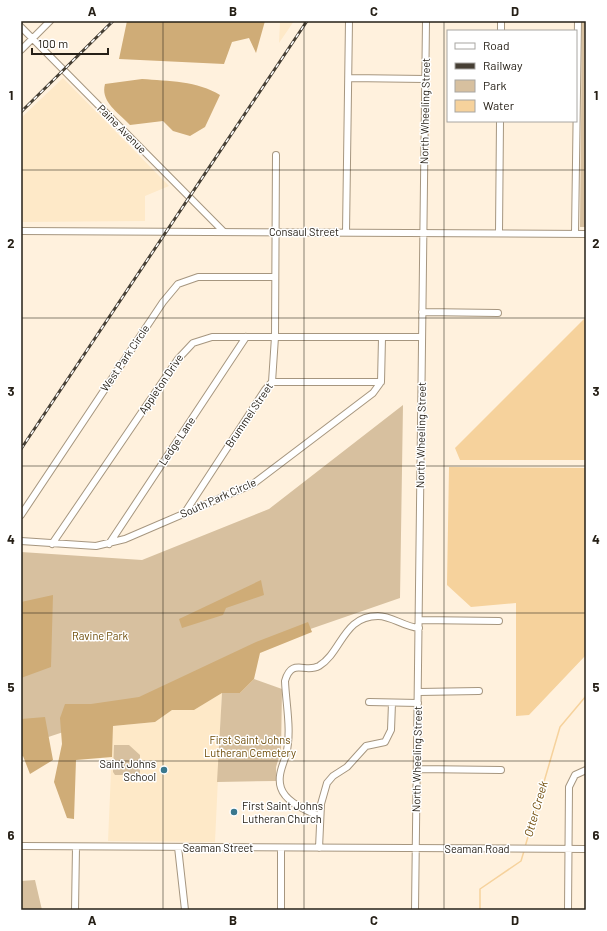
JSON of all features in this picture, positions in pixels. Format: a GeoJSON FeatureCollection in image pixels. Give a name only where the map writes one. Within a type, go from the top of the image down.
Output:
{"type":"FeatureCollection","features":[{"type":"Feature","properties":{"kind":"street"},"geometry":{"type":"LineString","coordinates":[[21,50],[50,21]]}},
{"type":"Feature","properties":{"kind":"street"},"geometry":{"type":"LineString","coordinates":[[346,232],[349,21]]}},
{"type":"Feature","properties":{"kind":"street","name":"North Wheeling Street"},"geometry":{"type":"LineString","coordinates":[[415,910],[426,21]]}},
{"type":"Feature","properties":{"kind":"street"},"geometry":{"type":"LineString","coordinates":[[576,233],[578,21]]}},
{"type":"Feature","properties":{"kind":"street","name":"Paine Avenue"},"geometry":{"type":"LineString","coordinates":[[21,27],[223,231]]}},
{"type":"Feature","properties":{"kind":"street"},"geometry":{"type":"LineString","coordinates":[[349,78],[425,79]]}},
{"type":"Feature","properties":{"kind":"street"},"geometry":{"type":"LineString","coordinates":[[499,232],[500,122]]}},
{"type":"Feature","properties":{"kind":"street","name":"Brummel Street"},"geometry":{"type":"LineString","coordinates":[[184,514],[265,390],[272,382],[275,337],[276,155]]}},
{"type":"Feature","properties":{"kind":"street","name":"Consaul Street"},"geometry":{"type":"LineString","coordinates":[[21,231],[499,232],[586,234]]}},
{"type":"Feature","properties":{"kind":"street","name":"West Park Circle"},"geometry":{"type":"LineString","coordinates":[[21,515],[152,319],[178,284],[198,276],[275,277]]}},
{"type":"Feature","properties":{"kind":"street"},"geometry":{"type":"LineString","coordinates":[[422,312],[498,313]]}},
{"type":"Feature","properties":{"kind":"street","name":"Appleton Drive"},"geometry":{"type":"LineString","coordinates":[[52,544],[188,346],[197,341],[212,337],[422,337]]}},
{"type":"Feature","properties":{"kind":"street","name":"Ledge Lane"},"geometry":{"type":"LineString","coordinates":[[109,544],[246,337]]}},
{"type":"Feature","properties":{"kind":"street"},"geometry":{"type":"LineString","coordinates":[[272,382],[381,382],[382,338]]}},
{"type":"Feature","properties":{"kind":"street","name":"South Park Circle"},"geometry":{"type":"LineString","coordinates":[[52,544],[96,546],[109,544],[253,484],[364,402],[381,382]]}},
{"type":"Feature","properties":{"kind":"street"},"geometry":{"type":"LineString","coordinates":[[21,541],[52,544]]}},
{"type":"Feature","properties":{"kind":"street"},"geometry":{"type":"LineString","coordinates":[[320,817],[296,805],[284,794],[280,787],[281,768],[286,756],[288,738],[285,681],[287,674],[298,666],[310,669],[320,665],[332,653],[348,629],[358,621],[369,617],[379,616],[409,627],[419,628]]}},
{"type":"Feature","properties":{"kind":"street"},"geometry":{"type":"LineString","coordinates":[[419,620],[499,621]]}},
{"type":"Feature","properties":{"kind":"street"},"geometry":{"type":"LineString","coordinates":[[418,692],[479,691]]}},
{"type":"Feature","properties":{"kind":"street"},"geometry":{"type":"LineString","coordinates":[[369,702],[418,702]]}},
{"type":"Feature","properties":{"kind":"street"},"geometry":{"type":"LineString","coordinates":[[319,848],[321,804],[327,783],[333,776],[347,767],[366,746],[385,742],[391,730],[392,703]]}},
{"type":"Feature","properties":{"kind":"street"},"geometry":{"type":"LineString","coordinates":[[417,769],[501,770]]}},
{"type":"Feature","properties":{"kind":"street"},"geometry":{"type":"LineString","coordinates":[[568,910],[570,783],[575,775],[586,770]]}},
{"type":"Feature","properties":{"kind":"street","name":"Seaman Street"},"geometry":{"type":"LineString","coordinates":[[21,846],[416,848]]}},
{"type":"Feature","properties":{"kind":"street"},"geometry":{"type":"LineString","coordinates":[[75,910],[76,847]]}},
{"type":"Feature","properties":{"kind":"street"},"geometry":{"type":"LineString","coordinates":[[178,847],[185,910]]}},
{"type":"Feature","properties":{"kind":"street"},"geometry":{"type":"LineString","coordinates":[[281,848],[281,910]]}},
{"type":"Feature","properties":{"kind":"street","name":"Seaman Road"},"geometry":{"type":"LineString","coordinates":[[416,848],[586,849]]}},
{"type":"Feature","properties":{"kind":"shaded area"},"geometry":{"type":"Polygon","coordinates":[[[127,21],[265,21],[256,53],[249,38],[232,42],[224,64],[119,59],[127,21]]]}},
{"type":"Feature","properties":{"kind":"shaded area"},"geometry":{"type":"Polygon","coordinates":[[[280,21],[294,21],[279,43],[280,21]]]}},
{"type":"Feature","properties":{"kind":"shaded area"},"geometry":{"type":"Polygon","coordinates":[[[63,78],[169,186],[145,196],[145,221],[21,222],[21,118],[63,78]]]}},
{"type":"Feature","properties":{"kind":"shaded area"},"geometry":{"type":"Polygon","coordinates":[[[142,79],[193,84],[211,90],[220,95],[205,127],[190,136],[173,131],[163,121],[130,125],[108,102],[104,90],[105,84],[142,79]]]}},
{"type":"Feature","properties":{"kind":"shaded area"},"geometry":{"type":"Polygon","coordinates":[[[261,580],[264,595],[226,608],[223,615],[182,628],[179,619],[261,580]]]}},
{"type":"Feature","properties":{"kind":"shaded area"},"geometry":{"type":"Polygon","coordinates":[[[53,595],[51,667],[21,678],[21,602],[53,595]]]}},
{"type":"Feature","properties":{"kind":"shaded area"},"geometry":{"type":"Polygon","coordinates":[[[308,622],[312,632],[260,653],[254,679],[240,693],[222,693],[194,710],[172,710],[155,722],[113,726],[112,757],[76,760],[74,819],[67,818],[54,782],[62,744],[60,718],[65,704],[91,704],[139,697],[256,642],[308,622]]]}},
{"type":"Feature","properties":{"kind":"shaded area","name":"Saint Johns School"},"geometry":{"type":"Polygon","coordinates":[[[222,693],[215,842],[108,841],[113,726],[155,722],[172,710],[194,710],[222,693]]]}},
{"type":"Feature","properties":{"kind":"shaded area"},"geometry":{"type":"Polygon","coordinates":[[[45,717],[53,760],[30,774],[23,756],[21,757],[21,719],[45,717]]]}},
{"type":"Feature","properties":{"kind":"green space"},"geometry":{"type":"Polygon","coordinates":[[[582,21],[586,21],[586,227],[580,227],[582,21]]]}},
{"type":"Feature","properties":{"kind":"green space","name":"Ravine Park"},"geometry":{"type":"Polygon","coordinates":[[[403,405],[400,598],[267,644],[118,714],[21,746],[21,552],[142,560],[269,509],[403,405]]]}},
{"type":"Feature","properties":{"kind":"green space","name":"First Saint Johns Lutheran Cemetery"},"geometry":{"type":"Polygon","coordinates":[[[254,679],[282,689],[281,751],[276,767],[276,781],[217,782],[222,693],[240,693],[254,679]]]}},
{"type":"Feature","properties":{"kind":"green space"},"geometry":{"type":"Polygon","coordinates":[[[114,745],[129,745],[140,755],[140,775],[115,775],[113,772],[114,745]]]}},
{"type":"Feature","properties":{"kind":"green space"},"geometry":{"type":"Polygon","coordinates":[[[35,880],[42,910],[21,910],[21,881],[35,880]]]}},
{"type":"Feature","properties":{"kind":"water"},"geometry":{"type":"Polygon","coordinates":[[[586,317],[586,460],[460,460],[455,448],[586,317]]]}},
{"type":"Feature","properties":{"kind":"water"},"geometry":{"type":"Polygon","coordinates":[[[449,467],[586,468],[586,655],[529,715],[516,716],[516,603],[471,607],[447,585],[449,467]]]}},
{"type":"Feature","properties":{"kind":"waterway","name":"Otter Creek"},"geometry":{"type":"LineString","coordinates":[[525,847],[560,727],[586,696]]}},
{"type":"Feature","properties":{"kind":"waterway","name":"Otter Creek"},"geometry":{"type":"LineString","coordinates":[[480,910],[480,889],[521,861],[524,851]]}},
{"type":"Feature","properties":{"kind":"railway"},"geometry":{"type":"LineString","coordinates":[[21,112],[113,21]]}},
{"type":"Feature","properties":{"kind":"railway"},"geometry":{"type":"LineString","coordinates":[[21,449],[307,21]]}},
{"type":"Feature","properties":{"kind":"place","name":"Saint Johns School"},"geometry":{"type":"Point","coordinates":[164,770]}},
{"type":"Feature","properties":{"kind":"place","name":"First Saint Johns Lutheran Church"},"geometry":{"type":"Point","coordinates":[234,812]}}]}
